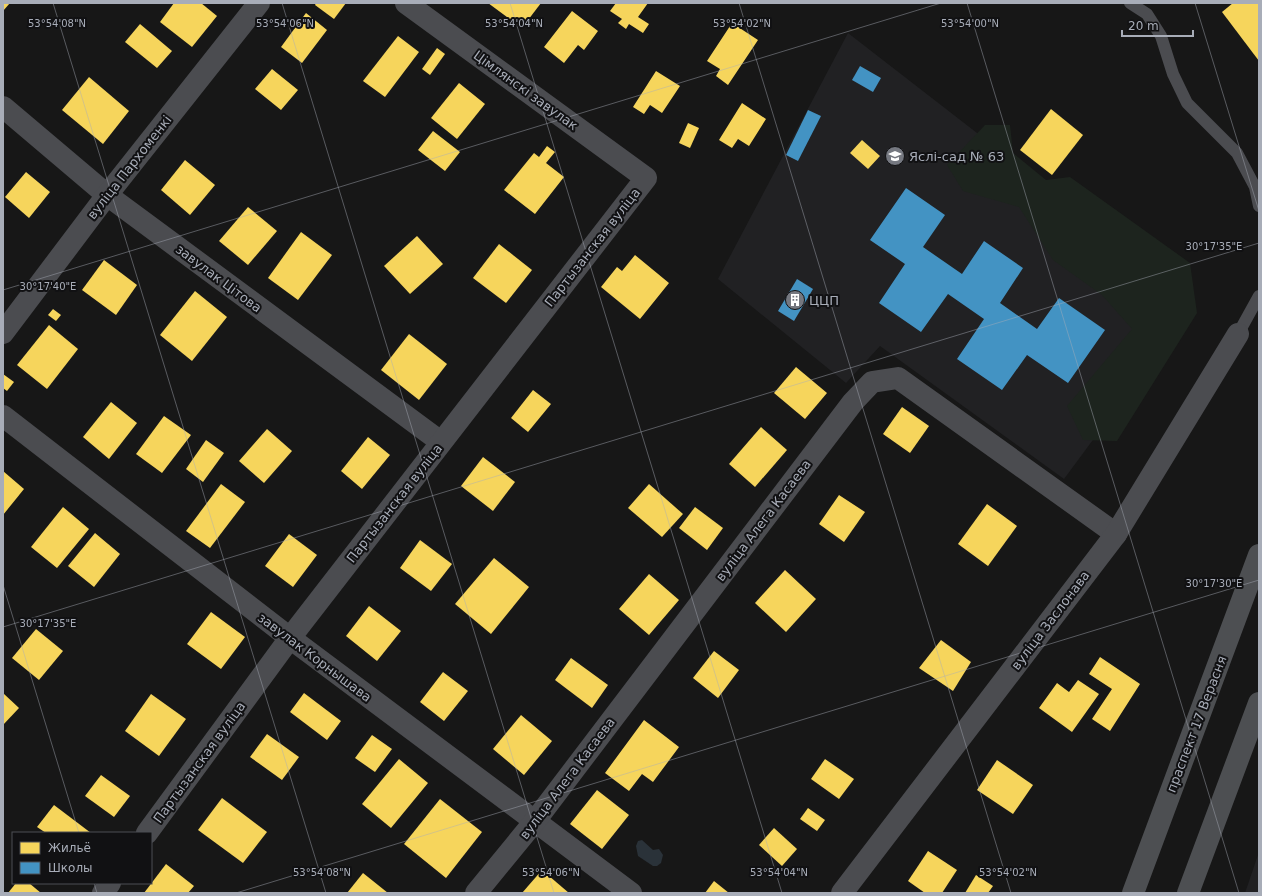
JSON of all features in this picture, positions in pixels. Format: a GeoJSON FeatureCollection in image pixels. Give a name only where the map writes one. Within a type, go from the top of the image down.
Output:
{"type":"FeatureCollection","features":[{"type":"Feature","properties":{"kind":"main road","name":"праспект 17 Верасня"},"geometry":{"type":"LineString","coordinates":[[1132,893],[1259,555]]}},
{"type":"Feature","properties":{"kind":"main road"},"geometry":{"type":"LineString","coordinates":[[1188,893],[1259,703]]}},
{"type":"Feature","properties":{"kind":"street","name":"вуліца Пархоменкі"},"geometry":{"type":"LineString","coordinates":[[3,333],[107,195],[259,3]]}},
{"type":"Feature","properties":{"kind":"street","name":"Цімлянскі завулак"},"geometry":{"type":"LineString","coordinates":[[406,3],[646,178]]}},
{"type":"Feature","properties":{"kind":"street","name":"завулак Цітова"},"geometry":{"type":"LineString","coordinates":[[3,107],[107,195],[441,442]]}},
{"type":"Feature","properties":{"kind":"street","name":"Партызанская вуліца"},"geometry":{"type":"LineString","coordinates":[[148,832],[290,638],[646,178]]}},
{"type":"Feature","properties":{"kind":"street","name":"вуліца Заслонава"},"geometry":{"type":"LineString","coordinates":[[842,893],[1116,534],[1238,334]]}},
{"type":"Feature","properties":{"kind":"street","name":"вуліца Алега Касаева"},"geometry":{"type":"LineString","coordinates":[[476,893],[535,821],[848,408],[872,382],[898,378],[1116,534]]}},
{"type":"Feature","properties":{"kind":"street","name":"завулак Корнышава"},"geometry":{"type":"LineString","coordinates":[[3,416],[290,638],[631,893]]}},
{"type":"Feature","properties":{"kind":"street"},"geometry":{"type":"LineString","coordinates":[[103,893],[109,884]]}},
{"type":"Feature","properties":{"kind":"lane"},"geometry":{"type":"LineString","coordinates":[[1130,3],[1147,14],[1161,36],[1173,74],[1187,103],[1237,153],[1255,187],[1259,206]]}},
{"type":"Feature","properties":{"kind":"lane"},"geometry":{"type":"LineString","coordinates":[[1238,334],[1259,296]]}},
{"type":"Feature","properties":{"kind":"shaded area","name":"Яслі-сад № 63"},"geometry":{"type":"Polygon","coordinates":[[[848,33],[1195,302],[1064,479],[880,346],[846,383],[718,279],[848,33]]]}},
{"type":"Feature","properties":{"kind":"shaded area"},"geometry":{"type":"Polygon","coordinates":[[[985,125],[1010,125],[1013,153],[1046,180],[1070,177],[1190,263],[1197,313],[1117,441],[1083,440],[1067,406],[1132,329],[1102,295],[1053,260],[1019,207],[963,191],[947,165],[985,125]]]}},
{"type":"Feature","properties":{"kind":"shaded area"},"geometry":{"type":"Polygon","coordinates":[[[642,840],[653,850],[659,849],[663,855],[661,863],[657,866],[653,866],[638,856],[636,846],[638,841],[642,840]]]}},
{"type":"Feature","properties":{"kind":"shaded area"},"geometry":{"type":"Polygon","coordinates":[[[1259,852],[1259,893],[1245,893],[1259,852]]]}},
{"type":"Feature","properties":{"kind":"building: Жильё"},"geometry":{"type":"Polygon","coordinates":[[[3,3],[10,3],[3,11],[3,3]]]}},
{"type":"Feature","properties":{"kind":"building: Жильё"},"geometry":{"type":"Polygon","coordinates":[[[174,3],[201,3],[217,16],[192,47],[160,22],[174,3]]]}},
{"type":"Feature","properties":{"kind":"building: Жильё"},"geometry":{"type":"Polygon","coordinates":[[[316,3],[346,3],[334,19],[315,5],[316,3]]]}},
{"type":"Feature","properties":{"kind":"building: Жильё"},"geometry":{"type":"Polygon","coordinates":[[[488,3],[541,3],[522,28],[488,3]]]}},
{"type":"Feature","properties":{"kind":"building: Жильё"},"geometry":{"type":"Polygon","coordinates":[[[616,3],[648,3],[638,17],[649,24],[643,33],[629,24],[626,29],[618,23],[622,19],[610,11],[616,3]]]}},
{"type":"Feature","properties":{"kind":"building: Жильё"},"geometry":{"type":"Polygon","coordinates":[[[1233,3],[1259,3],[1259,61],[1222,12],[1233,3]]]}},
{"type":"Feature","properties":{"kind":"building: Жильё"},"geometry":{"type":"Polygon","coordinates":[[[572,11],[598,31],[584,50],[578,45],[564,63],[544,47],[572,11]]]}},
{"type":"Feature","properties":{"kind":"building: Жильё"},"geometry":{"type":"Polygon","coordinates":[[[306,13],[327,30],[302,63],[281,47],[306,13]]]}},
{"type":"Feature","properties":{"kind":"building: Жильё"},"geometry":{"type":"Polygon","coordinates":[[[732,23],[758,40],[728,85],[716,76],[720,69],[707,61],[732,23]]]}},
{"type":"Feature","properties":{"kind":"building: Жильё"},"geometry":{"type":"Polygon","coordinates":[[[140,24],[172,51],[157,68],[125,42],[140,24]]]}},
{"type":"Feature","properties":{"kind":"building: Жильё"},"geometry":{"type":"Polygon","coordinates":[[[398,36],[419,52],[385,97],[363,81],[398,36]]]}},
{"type":"Feature","properties":{"kind":"building: Жильё"},"geometry":{"type":"Polygon","coordinates":[[[437,48],[445,54],[430,75],[422,69],[437,48]]]}},
{"type":"Feature","properties":{"kind":"building: Жильё"},"geometry":{"type":"Polygon","coordinates":[[[272,69],[298,90],[281,110],[255,89],[272,69]]]}},
{"type":"Feature","properties":{"kind":"building: Жильё"},"geometry":{"type":"Polygon","coordinates":[[[656,71],[680,86],[662,113],[650,105],[644,114],[633,107],[656,71]]]}},
{"type":"Feature","properties":{"kind":"building: Жильё"},"geometry":{"type":"Polygon","coordinates":[[[89,77],[129,111],[103,144],[62,110],[89,77]]]}},
{"type":"Feature","properties":{"kind":"building: Жильё"},"geometry":{"type":"Polygon","coordinates":[[[459,83],[485,104],[457,139],[431,118],[459,83]]]}},
{"type":"Feature","properties":{"kind":"building: Жильё"},"geometry":{"type":"Polygon","coordinates":[[[742,103],[766,119],[749,146],[738,139],[732,148],[719,140],[742,103]]]}},
{"type":"Feature","properties":{"kind":"building: Жильё"},"geometry":{"type":"Polygon","coordinates":[[[1051,109],[1083,135],[1052,175],[1020,150],[1051,109]]]}},
{"type":"Feature","properties":{"kind":"building: Жильё"},"geometry":{"type":"Polygon","coordinates":[[[688,123],[699,128],[690,148],[679,143],[688,123]]]}},
{"type":"Feature","properties":{"kind":"building: Жильё"},"geometry":{"type":"Polygon","coordinates":[[[433,131],[460,152],[445,171],[418,150],[433,131]]]}},
{"type":"Feature","properties":{"kind":"building: Жильё"},"geometry":{"type":"Polygon","coordinates":[[[862,140],[880,156],[868,169],[850,153],[862,140]]]}},
{"type":"Feature","properties":{"kind":"building: Жильё"},"geometry":{"type":"Polygon","coordinates":[[[547,146],[555,152],[546,163],[564,177],[535,214],[504,190],[534,153],[539,157],[547,146]]]}},
{"type":"Feature","properties":{"kind":"building: Жильё"},"geometry":{"type":"Polygon","coordinates":[[[185,160],[215,185],[190,215],[161,190],[185,160]]]}},
{"type":"Feature","properties":{"kind":"building: Жильё"},"geometry":{"type":"Polygon","coordinates":[[[26,172],[50,192],[29,218],[5,197],[26,172]]]}},
{"type":"Feature","properties":{"kind":"building: Жильё"},"geometry":{"type":"Polygon","coordinates":[[[248,207],[277,231],[248,265],[219,241],[248,207]]]}},
{"type":"Feature","properties":{"kind":"building: Жильё"},"geometry":{"type":"Polygon","coordinates":[[[301,232],[332,255],[298,300],[268,278],[301,232]]]}},
{"type":"Feature","properties":{"kind":"building: Жильё"},"geometry":{"type":"Polygon","coordinates":[[[417,236],[443,264],[410,294],[384,266],[417,236]]]}},
{"type":"Feature","properties":{"kind":"building: Жильё"},"geometry":{"type":"Polygon","coordinates":[[[499,244],[532,270],[506,303],[473,278],[499,244]]]}},
{"type":"Feature","properties":{"kind":"building: Жильё"},"geometry":{"type":"Polygon","coordinates":[[[635,255],[669,283],[640,319],[601,287],[617,267],[622,271],[635,255]]]}},
{"type":"Feature","properties":{"kind":"building: Жильё"},"geometry":{"type":"Polygon","coordinates":[[[104,260],[137,285],[116,315],[82,290],[104,260]]]}},
{"type":"Feature","properties":{"kind":"building: Жильё"},"geometry":{"type":"Polygon","coordinates":[[[195,291],[227,317],[192,361],[160,335],[195,291]]]}},
{"type":"Feature","properties":{"kind":"building: Жильё"},"geometry":{"type":"Polygon","coordinates":[[[53,309],[61,315],[56,321],[48,315],[53,309]]]}},
{"type":"Feature","properties":{"kind":"building: Жильё"},"geometry":{"type":"Polygon","coordinates":[[[49,325],[78,349],[47,389],[17,365],[49,325]]]}},
{"type":"Feature","properties":{"kind":"building: Жильё"},"geometry":{"type":"Polygon","coordinates":[[[409,334],[447,364],[419,400],[381,370],[409,334]]]}},
{"type":"Feature","properties":{"kind":"building: Жильё"},"geometry":{"type":"Polygon","coordinates":[[[796,367],[827,393],[805,419],[774,393],[796,367]]]}},
{"type":"Feature","properties":{"kind":"building: Жильё"},"geometry":{"type":"Polygon","coordinates":[[[3,374],[14,382],[7,391],[3,388],[3,374]]]}},
{"type":"Feature","properties":{"kind":"building: Жильё"},"geometry":{"type":"Polygon","coordinates":[[[533,390],[551,404],[528,432],[511,418],[533,390]]]}},
{"type":"Feature","properties":{"kind":"building: Жильё"},"geometry":{"type":"Polygon","coordinates":[[[111,402],[137,423],[109,459],[83,437],[111,402]]]}},
{"type":"Feature","properties":{"kind":"building: Жильё"},"geometry":{"type":"Polygon","coordinates":[[[902,407],[929,426],[910,453],[883,434],[902,407]]]}},
{"type":"Feature","properties":{"kind":"building: Жильё"},"geometry":{"type":"Polygon","coordinates":[[[164,416],[191,435],[162,473],[136,454],[164,416]]]}},
{"type":"Feature","properties":{"kind":"building: Жильё"},"geometry":{"type":"Polygon","coordinates":[[[761,427],[787,450],[755,487],[729,464],[761,427]]]}},
{"type":"Feature","properties":{"kind":"building: Жильё"},"geometry":{"type":"Polygon","coordinates":[[[267,429],[292,451],[264,483],[239,461],[267,429]]]}},
{"type":"Feature","properties":{"kind":"building: Жильё"},"geometry":{"type":"Polygon","coordinates":[[[368,437],[390,455],[362,489],[341,471],[368,437]]]}},
{"type":"Feature","properties":{"kind":"building: Жильё"},"geometry":{"type":"Polygon","coordinates":[[[206,440],[224,453],[203,482],[186,469],[206,440]]]}},
{"type":"Feature","properties":{"kind":"building: Жильё"},"geometry":{"type":"Polygon","coordinates":[[[483,457],[515,482],[493,511],[461,486],[483,457]]]}},
{"type":"Feature","properties":{"kind":"building: Жильё"},"geometry":{"type":"Polygon","coordinates":[[[3,471],[24,489],[3,515],[3,471]]]}},
{"type":"Feature","properties":{"kind":"building: Жильё"},"geometry":{"type":"Polygon","coordinates":[[[221,484],[245,502],[210,548],[186,531],[221,484]]]}},
{"type":"Feature","properties":{"kind":"building: Жильё"},"geometry":{"type":"Polygon","coordinates":[[[649,484],[683,514],[662,537],[628,508],[649,484]]]}},
{"type":"Feature","properties":{"kind":"building: Жильё"},"geometry":{"type":"Polygon","coordinates":[[[839,495],[865,512],[844,542],[819,524],[839,495]]]}},
{"type":"Feature","properties":{"kind":"building: Жильё"},"geometry":{"type":"Polygon","coordinates":[[[987,504],[1017,526],[988,566],[958,544],[987,504]]]}},
{"type":"Feature","properties":{"kind":"building: Жильё"},"geometry":{"type":"Polygon","coordinates":[[[63,507],[89,529],[57,568],[31,547],[63,507]]]}},
{"type":"Feature","properties":{"kind":"building: Жильё"},"geometry":{"type":"Polygon","coordinates":[[[695,507],[723,528],[707,550],[679,528],[695,507]]]}},
{"type":"Feature","properties":{"kind":"building: Жильё"},"geometry":{"type":"Polygon","coordinates":[[[95,533],[120,554],[94,587],[68,566],[95,533]]]}},
{"type":"Feature","properties":{"kind":"building: Жильё"},"geometry":{"type":"Polygon","coordinates":[[[289,534],[317,555],[293,587],[265,566],[289,534]]]}},
{"type":"Feature","properties":{"kind":"building: Жильё"},"geometry":{"type":"Polygon","coordinates":[[[420,540],[452,564],[431,591],[400,568],[420,540]]]}},
{"type":"Feature","properties":{"kind":"building: Жильё"},"geometry":{"type":"Polygon","coordinates":[[[494,558],[529,587],[491,634],[455,604],[494,558]]]}},
{"type":"Feature","properties":{"kind":"building: Жильё"},"geometry":{"type":"Polygon","coordinates":[[[785,570],[816,599],[786,632],[755,603],[785,570]]]}},
{"type":"Feature","properties":{"kind":"building: Жильё"},"geometry":{"type":"Polygon","coordinates":[[[649,574],[679,600],[649,635],[619,609],[649,574]]]}},
{"type":"Feature","properties":{"kind":"building: Жильё"},"geometry":{"type":"Polygon","coordinates":[[[369,606],[401,631],[377,661],[346,636],[369,606]]]}},
{"type":"Feature","properties":{"kind":"building: Жильё"},"geometry":{"type":"Polygon","coordinates":[[[211,612],[245,637],[221,669],[187,644],[211,612]]]}},
{"type":"Feature","properties":{"kind":"building: Жильё"},"geometry":{"type":"Polygon","coordinates":[[[36,629],[63,651],[39,680],[12,658],[36,629]]]}},
{"type":"Feature","properties":{"kind":"building: Жильё"},"geometry":{"type":"Polygon","coordinates":[[[941,640],[971,662],[953,691],[919,668],[941,640]]]}},
{"type":"Feature","properties":{"kind":"building: Жильё"},"geometry":{"type":"Polygon","coordinates":[[[714,651],[739,670],[718,698],[693,678],[714,651]]]}},
{"type":"Feature","properties":{"kind":"building: Жильё"},"geometry":{"type":"Polygon","coordinates":[[[1100,657],[1140,684],[1110,731],[1092,719],[1112,689],[1089,674],[1100,657]]]}},
{"type":"Feature","properties":{"kind":"building: Жильё"},"geometry":{"type":"Polygon","coordinates":[[[571,658],[608,685],[592,708],[555,680],[571,658]]]}},
{"type":"Feature","properties":{"kind":"building: Жильё"},"geometry":{"type":"Polygon","coordinates":[[[443,672],[468,691],[444,721],[420,702],[443,672]]]}},
{"type":"Feature","properties":{"kind":"building: Жильё"},"geometry":{"type":"Polygon","coordinates":[[[1078,680],[1099,694],[1072,732],[1039,708],[1057,683],[1069,692],[1078,680]]]}},
{"type":"Feature","properties":{"kind":"building: Жильё"},"geometry":{"type":"Polygon","coordinates":[[[3,693],[19,708],[3,725],[3,693]]]}},
{"type":"Feature","properties":{"kind":"building: Жильё"},"geometry":{"type":"Polygon","coordinates":[[[304,693],[341,721],[327,740],[290,712],[304,693]]]}},
{"type":"Feature","properties":{"kind":"building: Жильё"},"geometry":{"type":"Polygon","coordinates":[[[151,694],[186,719],[159,756],[125,731],[151,694]]]}},
{"type":"Feature","properties":{"kind":"building: Жильё"},"geometry":{"type":"Polygon","coordinates":[[[521,715],[552,741],[524,775],[493,749],[521,715]]]}},
{"type":"Feature","properties":{"kind":"building: Жильё"},"geometry":{"type":"Polygon","coordinates":[[[644,720],[679,747],[653,782],[642,774],[629,791],[605,773],[644,720]]]}},
{"type":"Feature","properties":{"kind":"building: Жильё"},"geometry":{"type":"Polygon","coordinates":[[[267,734],[299,757],[282,780],[250,757],[267,734]]]}},
{"type":"Feature","properties":{"kind":"building: Жильё"},"geometry":{"type":"Polygon","coordinates":[[[372,735],[392,749],[375,772],[355,758],[372,735]]]}},
{"type":"Feature","properties":{"kind":"building: Жильё"},"geometry":{"type":"Polygon","coordinates":[[[399,759],[428,783],[391,828],[362,804],[399,759]]]}},
{"type":"Feature","properties":{"kind":"building: Жильё"},"geometry":{"type":"Polygon","coordinates":[[[825,759],[854,779],[839,799],[811,779],[825,759]]]}},
{"type":"Feature","properties":{"kind":"building: Жильё"},"geometry":{"type":"Polygon","coordinates":[[[997,760],[1033,785],[1013,814],[977,790],[997,760]]]}},
{"type":"Feature","properties":{"kind":"building: Жильё"},"geometry":{"type":"Polygon","coordinates":[[[101,775],[130,796],[114,817],[85,796],[101,775]]]}},
{"type":"Feature","properties":{"kind":"building: Жильё"},"geometry":{"type":"Polygon","coordinates":[[[597,790],[629,815],[602,849],[570,824],[597,790]]]}},
{"type":"Feature","properties":{"kind":"building: Жильё"},"geometry":{"type":"Polygon","coordinates":[[[222,798],[267,832],[243,863],[198,830],[222,798]]]}},
{"type":"Feature","properties":{"kind":"building: Жильё"},"geometry":{"type":"Polygon","coordinates":[[[440,799],[482,832],[446,878],[404,844],[440,799]]]}},
{"type":"Feature","properties":{"kind":"building: Жильё"},"geometry":{"type":"Polygon","coordinates":[[[54,805],[90,832],[44,832],[37,827],[54,805]]]}},
{"type":"Feature","properties":{"kind":"building: Жильё"},"geometry":{"type":"Polygon","coordinates":[[[808,808],[825,820],[817,831],[800,819],[808,808]]]}},
{"type":"Feature","properties":{"kind":"building: Жильё"},"geometry":{"type":"Polygon","coordinates":[[[774,828],[797,849],[782,866],[759,845],[774,828]]]}},
{"type":"Feature","properties":{"kind":"building: Жильё"},"geometry":{"type":"Polygon","coordinates":[[[928,851],[957,870],[942,893],[925,893],[908,881],[928,851]]]}},
{"type":"Feature","properties":{"kind":"building: Жильё"},"geometry":{"type":"Polygon","coordinates":[[[166,864],[194,886],[188,893],[144,893],[166,864]]]}},
{"type":"Feature","properties":{"kind":"building: Жильё"},"geometry":{"type":"Polygon","coordinates":[[[542,870],[569,893],[522,893],[542,870]]]}},
{"type":"Feature","properties":{"kind":"building: Жильё"},"geometry":{"type":"Polygon","coordinates":[[[363,873],[388,893],[347,893],[363,873]]]}},
{"type":"Feature","properties":{"kind":"building: Жильё"},"geometry":{"type":"Polygon","coordinates":[[[976,875],[993,886],[988,893],[965,893],[976,875]]]}},
{"type":"Feature","properties":{"kind":"building: Жильё"},"geometry":{"type":"Polygon","coordinates":[[[714,881],[729,893],[705,893],[714,881]]]}},
{"type":"Feature","properties":{"kind":"building: Жильё"},"geometry":{"type":"Polygon","coordinates":[[[15,884],[30,884],[41,893],[8,893],[15,884]]]}},
{"type":"Feature","properties":{"kind":"building: Школы"},"geometry":{"type":"Polygon","coordinates":[[[860,66],[881,78],[873,92],[852,80],[860,66]]]}},
{"type":"Feature","properties":{"kind":"building: Школы"},"geometry":{"type":"Polygon","coordinates":[[[808,110],[821,116],[798,161],[786,155],[808,110]]]}},
{"type":"Feature","properties":{"kind":"building: Школы"},"geometry":{"type":"Polygon","coordinates":[[[906,188],[945,215],[923,247],[962,274],[984,241],[1023,268],[1000,303],[1037,329],[1059,298],[1105,330],[1068,383],[1027,355],[1002,390],[957,359],[984,319],[948,294],[921,332],[879,303],[905,264],[870,240],[906,188]]]}},
{"type":"Feature","properties":{"kind":"building: Школы","name":"ЦЦП"},"geometry":{"type":"Polygon","coordinates":[[[797,279],[813,289],[794,321],[778,311],[797,279]]]}},
{"type":"Feature","properties":{"kind":"place","name":"Яслі-сад № 63"},"geometry":{"type":"Point","coordinates":[895,156]}},
{"type":"Feature","properties":{"kind":"place","name":"ЦЦП"},"geometry":{"type":"Point","coordinates":[795,300]}}]}
